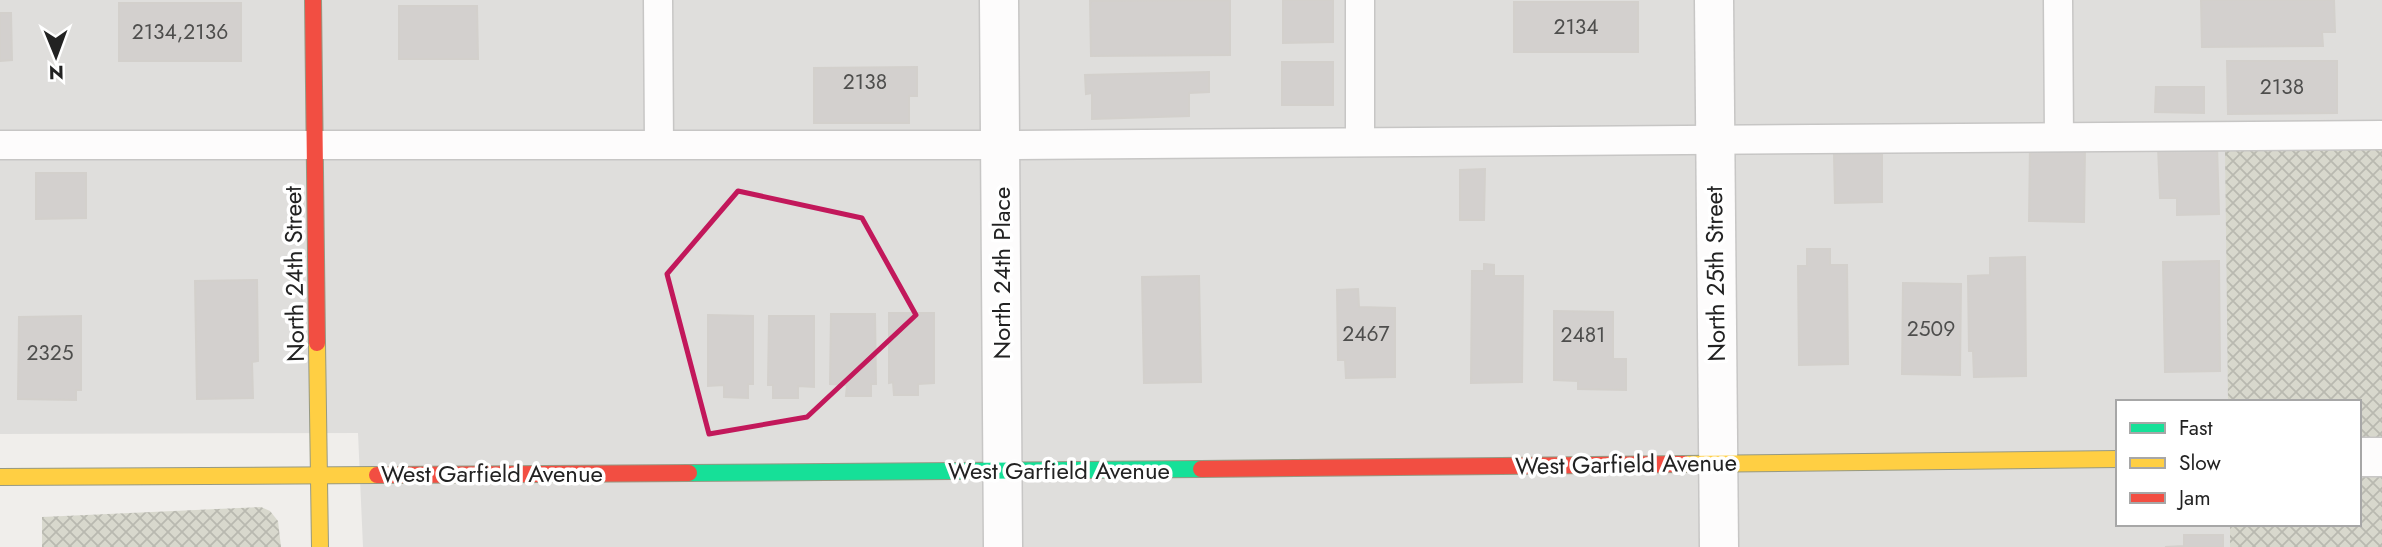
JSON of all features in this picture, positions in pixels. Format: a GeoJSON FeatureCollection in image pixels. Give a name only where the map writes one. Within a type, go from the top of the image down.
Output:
{"type":"FeatureCollection","features":[{"type":"Feature","properties":{"kind":"street","name":"North 24th Street"},"geometry":{"type":"LineString","coordinates":[[313,0],[320,547]]}},
{"type":"Feature","properties":{"kind":"street","name":"North 24th Place"},"geometry":{"type":"LineString","coordinates":[[999,0],[1003,547]]}},
{"type":"Feature","properties":{"kind":"street","name":"North 25th Street"},"geometry":{"type":"LineString","coordinates":[[1714,0],[1719,547]]}},
{"type":"Feature","properties":{"kind":"street"},"geometry":{"type":"LineString","coordinates":[[2361,457],[2382,457]]}},
{"type":"Feature","properties":{"kind":"street","name":"West Garfield Avenue"},"geometry":{"type":"LineString","coordinates":[[0,477],[1002,471],[2116,459]]}},
{"type":"Feature","properties":{"kind":"lane"},"geometry":{"type":"LineString","coordinates":[[658,0],[659,144]]}},
{"type":"Feature","properties":{"kind":"lane"},"geometry":{"type":"LineString","coordinates":[[1360,0],[1360,142]]}},
{"type":"Feature","properties":{"kind":"lane"},"geometry":{"type":"LineString","coordinates":[[2058,0],[2059,137]]}},
{"type":"Feature","properties":{"kind":"lane"},"geometry":{"type":"LineString","coordinates":[[0,145],[1000,145],[2382,135]]}},
{"type":"Feature","properties":{"kind":"highlighted area"},"geometry":{"type":"Polygon","coordinates":[[[738,191],[862,218],[916,315],[807,417],[709,434],[667,274],[738,191]]]}},
{"type":"Feature","properties":{"kind":"shaded area"},"geometry":{"type":"Polygon","coordinates":[[[0,0],[2382,0],[2382,547],[363,547],[358,433],[0,434],[0,0]]]}},
{"type":"Feature","properties":{"kind":"shaded area"},"geometry":{"type":"Polygon","coordinates":[[[2225,148],[2382,148],[2382,547],[2230,547],[2230,526],[2361,526],[2361,400],[2228,400],[2225,148]]]}},
{"type":"Feature","properties":{"kind":"shaded area"},"geometry":{"type":"Polygon","coordinates":[[[261,507],[270,511],[278,521],[281,547],[42,547],[42,517],[261,507]]]}},
{"type":"Feature","properties":{"kind":"building"},"geometry":{"type":"Polygon","coordinates":[[[1230,0],[1230,55],[1091,56],[1090,1],[1230,0]]]}},
{"type":"Feature","properties":{"kind":"building"},"geometry":{"type":"Polygon","coordinates":[[[1283,0],[1333,0],[1333,42],[1283,43],[1283,0]]]}},
{"type":"Feature","properties":{"kind":"building"},"geometry":{"type":"Polygon","coordinates":[[[2201,0],[2334,0],[2335,32],[2322,32],[2323,46],[2202,47],[2201,0]]]}},
{"type":"Feature","properties":{"kind":"building"},"geometry":{"type":"Polygon","coordinates":[[[1514,2],[1638,2],[1638,52],[1514,52],[1514,2]]]}},
{"type":"Feature","properties":{"kind":"building"},"geometry":{"type":"Polygon","coordinates":[[[119,3],[241,3],[241,61],[119,61],[119,3]]]}},
{"type":"Feature","properties":{"kind":"building"},"geometry":{"type":"Polygon","coordinates":[[[399,6],[477,6],[478,59],[399,59],[399,6]]]}},
{"type":"Feature","properties":{"kind":"building"},"geometry":{"type":"Polygon","coordinates":[[[0,13],[11,13],[12,60],[0,61],[0,13]]]}},
{"type":"Feature","properties":{"kind":"building"},"geometry":{"type":"Polygon","coordinates":[[[2227,61],[2337,61],[2337,113],[2228,114],[2227,61]]]}},
{"type":"Feature","properties":{"kind":"building"},"geometry":{"type":"Polygon","coordinates":[[[1282,62],[1333,62],[1333,105],[1282,105],[1282,62]]]}},
{"type":"Feature","properties":{"kind":"building"},"geometry":{"type":"Polygon","coordinates":[[[917,67],[917,96],[909,96],[909,123],[814,123],[814,68],[917,67]]]}},
{"type":"Feature","properties":{"kind":"building"},"geometry":{"type":"Polygon","coordinates":[[[1209,72],[1209,92],[1189,93],[1189,116],[1092,119],[1092,93],[1086,94],[1085,75],[1209,72]]]}},
{"type":"Feature","properties":{"kind":"building"},"geometry":{"type":"Polygon","coordinates":[[[2156,87],[2204,87],[2204,113],[2155,112],[2156,87]]]}},
{"type":"Feature","properties":{"kind":"building"},"geometry":{"type":"Polygon","coordinates":[[[2030,145],[2085,146],[2084,222],[2029,221],[2030,145]]]}},
{"type":"Feature","properties":{"kind":"building"},"geometry":{"type":"Polygon","coordinates":[[[2217,145],[2219,214],[2177,215],[2177,198],[2160,198],[2158,146],[2217,145]]]}},
{"type":"Feature","properties":{"kind":"building"},"geometry":{"type":"Polygon","coordinates":[[[1834,154],[1882,154],[1882,202],[1835,203],[1834,154]]]}},
{"type":"Feature","properties":{"kind":"building"},"geometry":{"type":"Polygon","coordinates":[[[1485,169],[1484,220],[1460,220],[1460,170],[1485,169]]]}},
{"type":"Feature","properties":{"kind":"building"},"geometry":{"type":"Polygon","coordinates":[[[36,173],[86,173],[86,218],[36,219],[36,173]]]}},
{"type":"Feature","properties":{"kind":"building"},"geometry":{"type":"Polygon","coordinates":[[[1807,249],[1830,249],[1830,265],[1847,265],[1848,364],[1799,365],[1798,266],[1807,266],[1807,249]]]}},
{"type":"Feature","properties":{"kind":"building"},"geometry":{"type":"Polygon","coordinates":[[[2025,257],[2026,376],[1974,377],[1973,351],[1969,351],[1968,276],[1990,275],[1990,258],[2025,257]]]}},
{"type":"Feature","properties":{"kind":"building"},"geometry":{"type":"Polygon","coordinates":[[[2219,261],[2220,371],[2165,372],[2163,262],[2219,261]]]}},
{"type":"Feature","properties":{"kind":"building"},"geometry":{"type":"Polygon","coordinates":[[[1484,264],[1494,265],[1494,276],[1523,276],[1522,382],[1471,383],[1472,271],[1484,271],[1484,264]]]}},
{"type":"Feature","properties":{"kind":"building"},"geometry":{"type":"Polygon","coordinates":[[[1199,276],[1201,382],[1144,383],[1142,277],[1199,276]]]}},
{"type":"Feature","properties":{"kind":"building"},"geometry":{"type":"Polygon","coordinates":[[[257,280],[258,361],[252,362],[253,398],[197,399],[195,281],[257,280]]]}},
{"type":"Feature","properties":{"kind":"building"},"geometry":{"type":"Polygon","coordinates":[[[1903,283],[1961,284],[1960,375],[1902,374],[1903,283]]]}},
{"type":"Feature","properties":{"kind":"building"},"geometry":{"type":"Polygon","coordinates":[[[1358,289],[1359,307],[1395,308],[1395,377],[1346,378],[1345,360],[1338,360],[1337,290],[1358,289]]]}},
{"type":"Feature","properties":{"kind":"building"},"geometry":{"type":"Polygon","coordinates":[[[1554,311],[1613,312],[1613,359],[1626,359],[1626,390],[1578,389],[1578,381],[1554,380],[1554,311]]]}},
{"type":"Feature","properties":{"kind":"building"},"geometry":{"type":"Polygon","coordinates":[[[889,313],[934,313],[934,383],[918,384],[918,395],[894,395],[893,382],[889,383],[889,313]]]}},
{"type":"Feature","properties":{"kind":"building"},"geometry":{"type":"Polygon","coordinates":[[[831,314],[875,314],[876,384],[871,384],[871,396],[846,396],[847,385],[830,384],[831,314]]]}},
{"type":"Feature","properties":{"kind":"building"},"geometry":{"type":"Polygon","coordinates":[[[708,315],[753,316],[753,384],[748,384],[748,398],[724,397],[724,385],[708,386],[708,315]]]}},
{"type":"Feature","properties":{"kind":"building"},"geometry":{"type":"Polygon","coordinates":[[[81,316],[81,390],[76,390],[76,400],[18,399],[19,317],[81,316]]]}},
{"type":"Feature","properties":{"kind":"building"},"geometry":{"type":"Polygon","coordinates":[[[769,316],[814,316],[814,387],[798,386],[798,398],[773,398],[773,385],[768,385],[769,316]]]}},
{"type":"Feature","properties":{"kind":"building"},"geometry":{"type":"Polygon","coordinates":[[[2184,535],[2223,535],[2223,547],[2165,547],[2184,546],[2184,535]]]}},
{"type":"Feature","properties":{"kind":"traffic: fast"},"geometry":{"type":"LineString","coordinates":[[689,473],[1201,469]]}},
{"type":"Feature","properties":{"kind":"traffic: slow"},"geometry":{"type":"LineString","coordinates":[[317,343],[320,547]]}},
{"type":"Feature","properties":{"kind":"traffic: slow"},"geometry":{"type":"LineString","coordinates":[[1684,464],[2116,459]]}},
{"type":"Feature","properties":{"kind":"traffic: slow"},"geometry":{"type":"LineString","coordinates":[[0,477],[377,475]]}},
{"type":"Feature","properties":{"kind":"traffic: jam"},"geometry":{"type":"LineString","coordinates":[[313,0],[317,343]]}},
{"type":"Feature","properties":{"kind":"traffic: jam"},"geometry":{"type":"LineString","coordinates":[[1201,469],[1684,464]]}},
{"type":"Feature","properties":{"kind":"traffic: jam"},"geometry":{"type":"LineString","coordinates":[[377,475],[689,473]]}}]}
